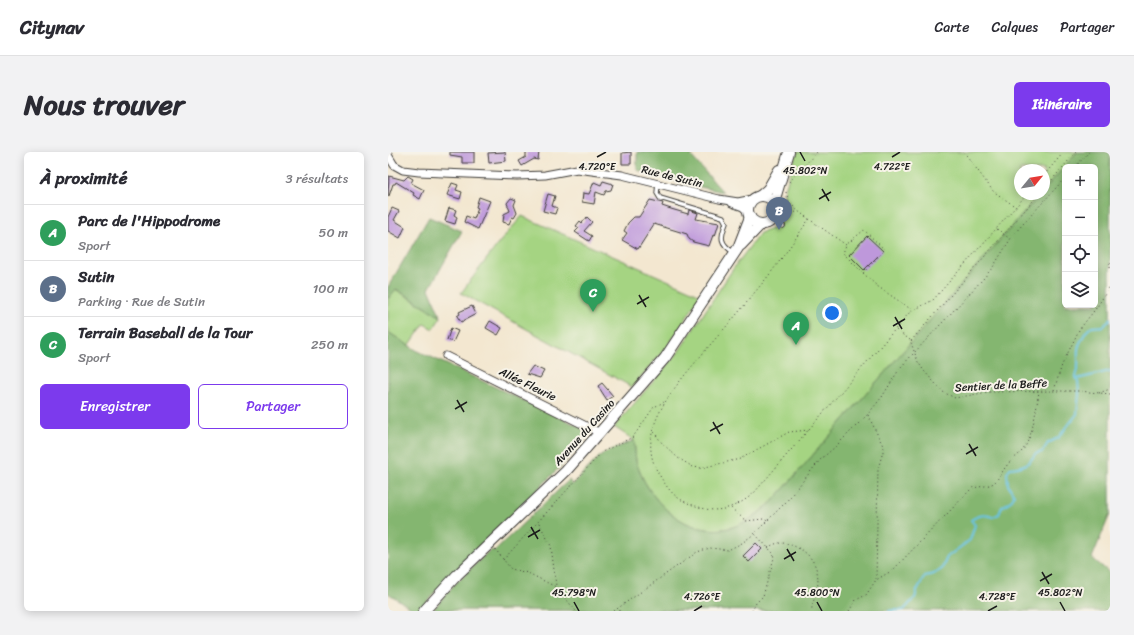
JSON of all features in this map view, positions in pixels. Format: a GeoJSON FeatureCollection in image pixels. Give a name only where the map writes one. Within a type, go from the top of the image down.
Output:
{"type":"FeatureCollection","features":[{"type":"Feature","properties":{"kind":"street"},"geometry":{"type":"LineString","coordinates":[[736,250],[749,215],[750,203],[757,198],[773,181],[789,152]]}},
{"type":"Feature","properties":{"kind":"street"},"geometry":{"type":"LineString","coordinates":[[749,215],[757,223],[761,224],[769,223],[774,218],[776,210],[774,202],[789,152]]}},
{"type":"Feature","properties":{"kind":"street","name":"Rue de Sutin"},"geometry":{"type":"LineString","coordinates":[[388,155],[394,165],[398,168],[419,172],[517,176],[545,175],[578,169],[622,175],[719,199],[743,207],[749,215]]}},
{"type":"Feature","properties":{"kind":"street"},"geometry":{"type":"LineString","coordinates":[[757,198],[768,197],[774,202]]}},
{"type":"Feature","properties":{"kind":"street","name":"Rue de Sutin"},"geometry":{"type":"LineString","coordinates":[[719,199],[738,202],[757,198]]}},
{"type":"Feature","properties":{"kind":"street"},"geometry":{"type":"LineString","coordinates":[[736,250],[761,224]]}},
{"type":"Feature","properties":{"kind":"street","name":"Avenue du Casino"},"geometry":{"type":"LineString","coordinates":[[424,611],[438,593],[566,471],[665,358],[736,250]]}},
{"type":"Feature","properties":{"kind":"street","name":"Allée Fleurie"},"geometry":{"type":"LineString","coordinates":[[446,356],[600,433]]}},
{"type":"Feature","properties":{"kind":"lane"},"geometry":{"type":"LineString","coordinates":[[658,184],[656,193],[660,198],[723,216],[726,223],[720,238],[722,243],[736,250]]}},
{"type":"Feature","properties":{"kind":"lane"},"geometry":{"type":"LineString","coordinates":[[774,218],[783,226]]}},
{"type":"Feature","properties":{"kind":"path"},"geometry":{"type":"LineString","coordinates":[[817,152],[788,182],[786,191],[788,201],[798,211],[846,245]]}},
{"type":"Feature","properties":{"kind":"path"},"geometry":{"type":"LineString","coordinates":[[964,152],[992,191],[1016,207]]}},
{"type":"Feature","properties":{"kind":"path"},"geometry":{"type":"LineString","coordinates":[[1050,168],[1064,152]]}},
{"type":"Feature","properties":{"kind":"path"},"geometry":{"type":"LineString","coordinates":[[1050,182],[1076,152]]}},
{"type":"Feature","properties":{"kind":"path"},"geometry":{"type":"LineString","coordinates":[[1078,164],[1089,152]]}},
{"type":"Feature","properties":{"kind":"path"},"geometry":{"type":"LineString","coordinates":[[614,611],[697,552],[710,548],[728,550],[742,543],[768,521],[786,503],[820,460],[835,448],[868,414],[900,368],[983,279],[1010,240],[1038,206],[1062,181]]}},
{"type":"Feature","properties":{"kind":"path"},"geometry":{"type":"LineString","coordinates":[[809,219],[761,285],[664,402],[656,420],[651,445],[651,456],[656,470],[667,490],[686,503],[704,509],[718,509],[730,507],[745,500],[754,493],[810,430],[912,310],[922,307],[933,300],[1022,200]]}},
{"type":"Feature","properties":{"kind":"path"},"geometry":{"type":"LineString","coordinates":[[895,330],[911,341],[1035,200]]}},
{"type":"Feature","properties":{"kind":"path"},"geometry":{"type":"LineString","coordinates":[[792,215],[798,211]]}},
{"type":"Feature","properties":{"kind":"path"},"geometry":{"type":"LineString","coordinates":[[997,228],[1010,240]]}},
{"type":"Feature","properties":{"kind":"path"},"geometry":{"type":"LineString","coordinates":[[863,273],[885,250],[864,230],[846,245],[843,253],[863,273],[877,286],[912,310]]}},
{"type":"Feature","properties":{"kind":"path"},"geometry":{"type":"LineString","coordinates":[[1110,263],[1110,270]]}},
{"type":"Feature","properties":{"kind":"path"},"geometry":{"type":"LineString","coordinates":[[1054,391],[1062,365],[1079,330],[1097,307],[1110,286]]}},
{"type":"Feature","properties":{"kind":"path","name":"Sentier de la Beffe"},"geometry":{"type":"LineString","coordinates":[[911,341],[924,371],[943,392],[955,398],[988,392],[1078,391],[1110,394]]}},
{"type":"Feature","properties":{"kind":"path"},"geometry":{"type":"LineString","coordinates":[[1098,393],[1110,389]]}},
{"type":"Feature","properties":{"kind":"path"},"geometry":{"type":"LineString","coordinates":[[849,611],[856,600],[866,595],[876,580],[894,570],[972,488],[990,486],[998,481],[1008,463],[1023,451],[1032,428],[1039,392]]}},
{"type":"Feature","properties":{"kind":"path"},"geometry":{"type":"LineString","coordinates":[[503,560],[602,452],[633,437],[654,407],[664,402]]}},
{"type":"Feature","properties":{"kind":"path"},"geometry":{"type":"LineString","coordinates":[[868,414],[884,448],[878,469],[876,580]]}},
{"type":"Feature","properties":{"kind":"path"},"geometry":{"type":"LineString","coordinates":[[654,432],[662,443],[678,458],[693,467],[701,468],[740,459],[789,432],[810,430]]}},
{"type":"Feature","properties":{"kind":"path"},"geometry":{"type":"LineString","coordinates":[[730,507],[746,521],[763,519],[768,521]]}},
{"type":"Feature","properties":{"kind":"path"},"geometry":{"type":"LineString","coordinates":[[538,522],[551,546],[556,587]]}},
{"type":"Feature","properties":{"kind":"path"},"geometry":{"type":"LineString","coordinates":[[752,611],[756,603],[763,596],[774,558],[773,553],[754,534]]}},
{"type":"Feature","properties":{"kind":"path"},"geometry":{"type":"LineString","coordinates":[[489,543],[511,569],[528,573],[556,587],[576,611]]}},
{"type":"Feature","properties":{"kind":"path"},"geometry":{"type":"LineString","coordinates":[[768,548],[777,543],[787,543],[799,547],[810,556],[817,565],[819,574],[812,611]]}},
{"type":"Feature","properties":{"kind":"green space"},"geometry":{"type":"Polygon","coordinates":[[[637,152],[696,152],[691,156],[723,192],[637,170],[637,152]]]}},
{"type":"Feature","properties":{"kind":"green space"},"geometry":{"type":"Polygon","coordinates":[[[797,152],[1077,152],[1067,164],[1062,164],[1062,169],[1050,183],[1050,164],[1014,164],[1014,200],[1035,200],[772,502],[749,520],[733,527],[716,530],[701,528],[686,523],[672,514],[660,503],[642,476],[636,461],[634,440],[614,427],[677,354],[733,269],[760,233],[777,227],[783,218],[784,192],[797,152]]]}},
{"type":"Feature","properties":{"kind":"green space"},"geometry":{"type":"Polygon","coordinates":[[[1077,152],[1110,152],[1110,514],[1092,558],[1110,573],[1110,611],[433,610],[452,587],[490,550],[494,551],[569,480],[572,485],[602,454],[634,440],[636,461],[650,490],[660,503],[672,514],[686,523],[701,528],[716,530],[733,527],[754,516],[772,502],[1035,200],[1050,200],[1050,183],[1062,169],[1062,308],[1098,308],[1098,164],[1067,164],[1077,152]]]}},
{"type":"Feature","properties":{"kind":"green space"},"geometry":{"type":"Polygon","coordinates":[[[522,216],[701,295],[668,346],[632,387],[461,293],[498,244],[522,216]]]}},
{"type":"Feature","properties":{"kind":"green space"},"geometry":{"type":"Polygon","coordinates":[[[429,217],[462,231],[429,289],[441,317],[396,289],[388,299],[388,287],[429,217]]]}},
{"type":"Feature","properties":{"kind":"green space"},"geometry":{"type":"Polygon","coordinates":[[[395,289],[441,317],[433,329],[424,324],[409,346],[388,332],[388,299],[395,289]]]}},
{"type":"Feature","properties":{"kind":"green space"},"geometry":{"type":"Polygon","coordinates":[[[388,332],[416,350],[591,432],[549,478],[460,565],[418,611],[415,611],[388,593],[388,332]]]}},
{"type":"Feature","properties":{"kind":"building"},"geometry":{"type":"Polygon","coordinates":[[[450,152],[474,152],[474,163],[462,163],[462,157],[450,155],[450,152]]]}},
{"type":"Feature","properties":{"kind":"building"},"geometry":{"type":"Polygon","coordinates":[[[505,152],[506,161],[489,163],[488,153],[505,152]]]}},
{"type":"Feature","properties":{"kind":"building"},"geometry":{"type":"Polygon","coordinates":[[[526,152],[539,152],[538,160],[534,159],[522,166],[519,161],[526,157],[526,152]]]}},
{"type":"Feature","properties":{"kind":"building"},"geometry":{"type":"Polygon","coordinates":[[[631,152],[631,164],[622,164],[622,153],[631,152]]]}},
{"type":"Feature","properties":{"kind":"building"},"geometry":{"type":"Polygon","coordinates":[[[389,176],[404,180],[408,176],[413,179],[411,183],[424,190],[420,199],[413,195],[414,193],[396,182],[393,184],[388,196],[389,176]]]}},
{"type":"Feature","properties":{"kind":"building"},"geometry":{"type":"Polygon","coordinates":[[[603,181],[613,184],[611,190],[606,191],[604,195],[596,192],[594,204],[582,202],[583,193],[589,194],[594,182],[601,185],[603,181]]]}},
{"type":"Feature","properties":{"kind":"building"},"geometry":{"type":"Polygon","coordinates":[[[452,183],[458,185],[456,190],[462,192],[460,199],[447,195],[452,183]]]}},
{"type":"Feature","properties":{"kind":"building"},"geometry":{"type":"Polygon","coordinates":[[[548,194],[555,196],[552,206],[557,208],[555,214],[543,211],[548,194]]]}},
{"type":"Feature","properties":{"kind":"building"},"geometry":{"type":"Polygon","coordinates":[[[479,197],[490,201],[478,229],[464,222],[466,216],[474,219],[478,208],[476,207],[479,197]]]}},
{"type":"Feature","properties":{"kind":"building"},"geometry":{"type":"Polygon","coordinates":[[[511,198],[516,200],[514,205],[517,213],[514,218],[512,217],[509,224],[503,222],[504,214],[510,211],[507,203],[511,198]]]}},
{"type":"Feature","properties":{"kind":"building"},"geometry":{"type":"Polygon","coordinates":[[[650,200],[663,203],[662,206],[688,214],[689,210],[698,213],[696,219],[719,223],[715,236],[713,235],[709,246],[693,242],[689,239],[687,234],[654,224],[638,249],[622,240],[627,233],[624,231],[628,223],[634,217],[639,217],[650,200]]]}},
{"type":"Feature","properties":{"kind":"building"},"geometry":{"type":"Polygon","coordinates":[[[392,208],[399,211],[394,220],[405,227],[400,238],[388,231],[388,217],[392,208]]]}},
{"type":"Feature","properties":{"kind":"building"},"geometry":{"type":"Polygon","coordinates":[[[449,208],[456,210],[454,215],[457,217],[455,224],[445,221],[449,208]]]}},
{"type":"Feature","properties":{"kind":"building"},"geometry":{"type":"Polygon","coordinates":[[[587,217],[592,222],[584,231],[592,236],[589,241],[575,232],[579,228],[576,226],[580,221],[582,223],[587,217]]]}},
{"type":"Feature","properties":{"kind":"building"},"geometry":{"type":"Polygon","coordinates":[[[867,236],[883,251],[864,270],[849,255],[867,236]]]}},
{"type":"Feature","properties":{"kind":"building"},"geometry":{"type":"Polygon","coordinates":[[[472,306],[476,314],[461,322],[457,316],[460,314],[459,312],[472,306]]]}},
{"type":"Feature","properties":{"kind":"building"},"geometry":{"type":"Polygon","coordinates":[[[490,321],[502,328],[498,335],[486,328],[490,321]]]}},
{"type":"Feature","properties":{"kind":"building"},"geometry":{"type":"Polygon","coordinates":[[[451,328],[458,331],[453,342],[447,340],[451,328]]]}},
{"type":"Feature","properties":{"kind":"building"},"geometry":{"type":"Polygon","coordinates":[[[533,366],[544,371],[540,378],[527,374],[533,366]]]}},
{"type":"Feature","properties":{"kind":"building"},"geometry":{"type":"Polygon","coordinates":[[[602,383],[613,396],[607,400],[598,386],[602,383]]]}},
{"type":"Feature","properties":{"kind":"building"},"geometry":{"type":"Polygon","coordinates":[[[756,543],[762,549],[749,562],[743,556],[756,543]]]}},
{"type":"Feature","properties":{"kind":"waterway"},"geometry":{"type":"LineString","coordinates":[[889,611],[903,610],[906,608],[915,598],[917,590],[925,576],[934,574],[942,569],[947,557],[970,540],[975,525],[971,520],[982,516],[993,517],[999,514],[1002,507],[1012,500],[1014,495],[1008,485],[1007,472],[1010,468],[1025,465],[1035,454],[1042,452],[1048,443],[1058,438],[1077,414],[1079,394],[1078,381],[1076,377],[1078,371],[1079,344],[1088,329],[1092,327],[1104,326],[1110,319]]}},
{"type":"Feature","properties":{"kind":"waterway"},"geometry":{"type":"LineString","coordinates":[[1077,379],[1110,371]]}},
{"type":"Feature","properties":{"kind":"place","name":"Sutin"},"geometry":{"type":"Point","coordinates":[779,230]}},
{"type":"Feature","properties":{"kind":"place","name":"Terrain Baseball de la Tour"},"geometry":{"type":"Point","coordinates":[593,312]}},
{"type":"Feature","properties":{"kind":"place","name":"Parc de l'Hippodrome"},"geometry":{"type":"Point","coordinates":[796,345]}}]}
